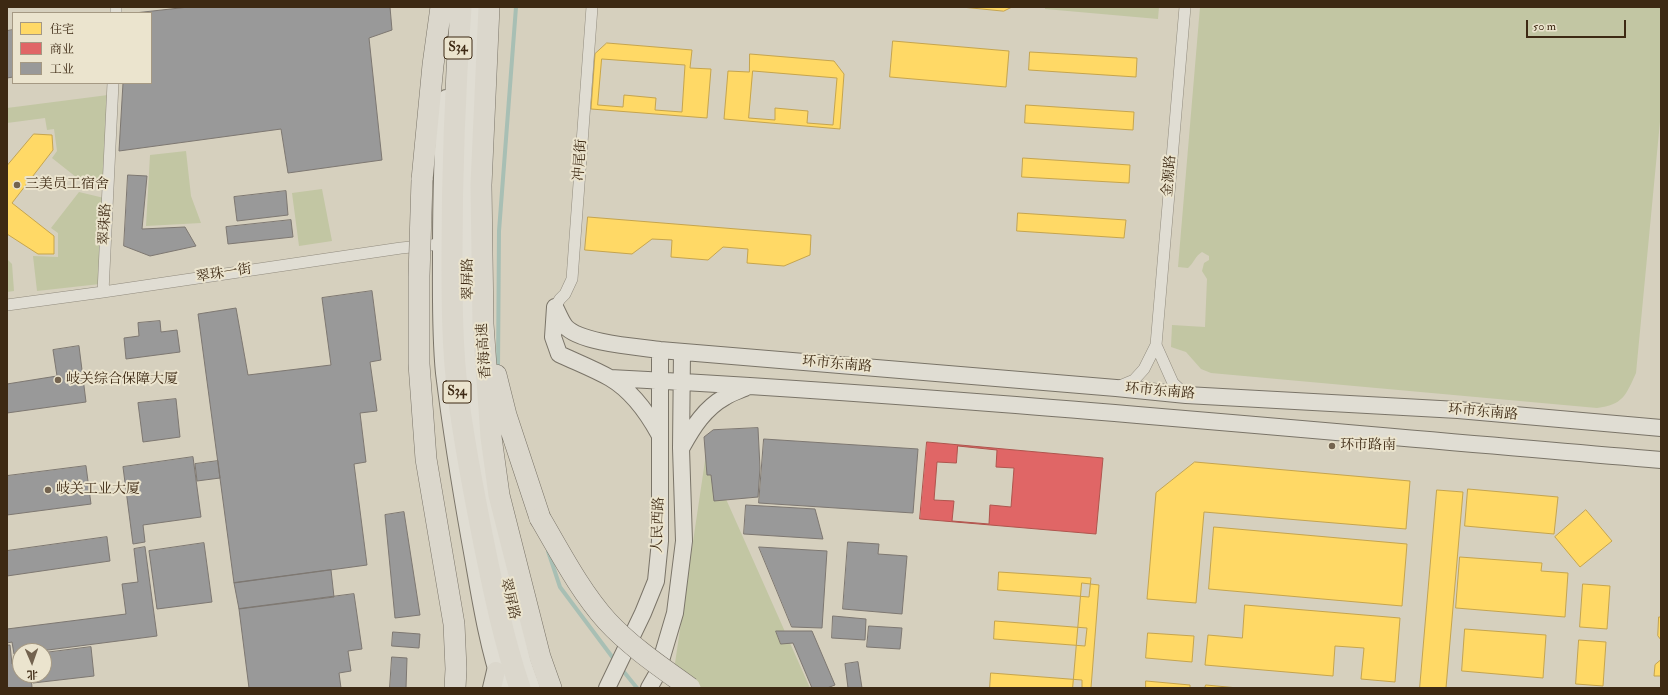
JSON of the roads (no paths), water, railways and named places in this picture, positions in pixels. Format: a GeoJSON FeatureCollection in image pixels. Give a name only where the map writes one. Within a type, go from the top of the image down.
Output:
{"type":"FeatureCollection","features":[{"type":"Feature","properties":{"kind":"highway"},"geometry":{"type":"LineString","coordinates":[[441,7],[433,65],[422,180],[419,276],[419,364],[426,459],[454,624],[455,688]]}},
{"type":"Feature","properties":{"kind":"highway","name":"S34"},"geometry":{"type":"LineString","coordinates":[[461,7],[455,88],[452,181],[452,317],[457,393],[493,589],[506,646],[520,688]]}},
{"type":"Feature","properties":{"kind":"highway","name":"香海高速"},"geometry":{"type":"LineString","coordinates":[[489,7],[481,186],[483,324],[491,437],[499,495],[540,657],[551,688]]}},
{"type":"Feature","properties":{"kind":"highway"},"geometry":{"type":"LineString","coordinates":[[483,324],[506,415],[540,518],[573,574],[607,621],[644,655],[690,688]]}},
{"type":"Feature","properties":{"kind":"main road","name":"翠屏路"},"geometry":{"type":"LineString","coordinates":[[454,7],[442,141],[441,303],[444,372],[462,499],[496,671],[502,688]]}},
{"type":"Feature","properties":{"kind":"main road","name":"翠屏路"},"geometry":{"type":"LineString","coordinates":[[474,7],[468,135],[468,237],[470,326],[476,420],[499,558],[524,663],[532,688]]}},
{"type":"Feature","properties":{"kind":"main road","name":"环市东南路"},"geometry":{"type":"LineString","coordinates":[[555,307],[566,327],[579,336],[660,350],[1186,395],[1458,410],[1661,428]]}},
{"type":"Feature","properties":{"kind":"main road"},"geometry":{"type":"LineString","coordinates":[[555,307],[553,337],[559,354],[610,378],[625,389],[649,416],[660,435]]}},
{"type":"Feature","properties":{"kind":"main road","name":"人民西路"},"geometry":{"type":"LineString","coordinates":[[606,688],[643,613],[656,581],[660,541],[660,350]]}},
{"type":"Feature","properties":{"kind":"main road","name":"人民西路"},"geometry":{"type":"LineString","coordinates":[[649,688],[657,674],[675,613],[684,541],[681,448],[682,352]]}},
{"type":"Feature","properties":{"kind":"main road","name":"环市东南路"},"geometry":{"type":"LineString","coordinates":[[610,378],[749,386],[1118,414],[1661,460]]}},
{"type":"Feature","properties":{"kind":"main road"},"geometry":{"type":"LineString","coordinates":[[681,448],[692,429],[705,412],[725,396],[749,386]]}},
{"type":"Feature","properties":{"kind":"main road"},"geometry":{"type":"LineString","coordinates":[[492,688],[496,671]]}},
{"type":"Feature","properties":{"kind":"street","name":"冲尾街"},"geometry":{"type":"LineString","coordinates":[[555,307],[565,294],[572,279],[592,7]]}},
{"type":"Feature","properties":{"kind":"street","name":"金源路"},"geometry":{"type":"LineString","coordinates":[[1156,346],[1185,7]]}},
{"type":"Feature","properties":{"kind":"street","name":"翠珠路"},"geometry":{"type":"LineString","coordinates":[[103,292],[113,84]]}},
{"type":"Feature","properties":{"kind":"street","name":"翠珠一街"},"geometry":{"type":"LineString","coordinates":[[7,304],[103,292],[401,248],[441,244]]}},
{"type":"Feature","properties":{"kind":"street"},"geometry":{"type":"LineString","coordinates":[[1116,388],[1134,380],[1144,368],[1156,346]]}},
{"type":"Feature","properties":{"kind":"street"},"geometry":{"type":"LineString","coordinates":[[1156,346],[1173,383],[1186,395]]}},
{"type":"Feature","properties":{"kind":"waterway"},"geometry":{"type":"LineString","coordinates":[[498,370],[499,231],[516,7]]}},
{"type":"Feature","properties":{"kind":"waterway"},"geometry":{"type":"LineString","coordinates":[[548,551],[560,587],[616,662]]}},
{"type":"Feature","properties":{"kind":"waterway"},"geometry":{"type":"LineString","coordinates":[[620,667],[637,688]]}},
{"type":"Feature","properties":{"kind":"place","name":"三美员工宿舍"},"geometry":{"type":"Point","coordinates":[17,185]}},
{"type":"Feature","properties":{"kind":"place","name":"岐关综合保障大厦"},"geometry":{"type":"Point","coordinates":[58,380]}},
{"type":"Feature","properties":{"kind":"place","name":"环市路南"},"geometry":{"type":"Point","coordinates":[1332,446]}},
{"type":"Feature","properties":{"kind":"place","name":"岐关工业大厦"},"geometry":{"type":"Point","coordinates":[48,490]}}]}
